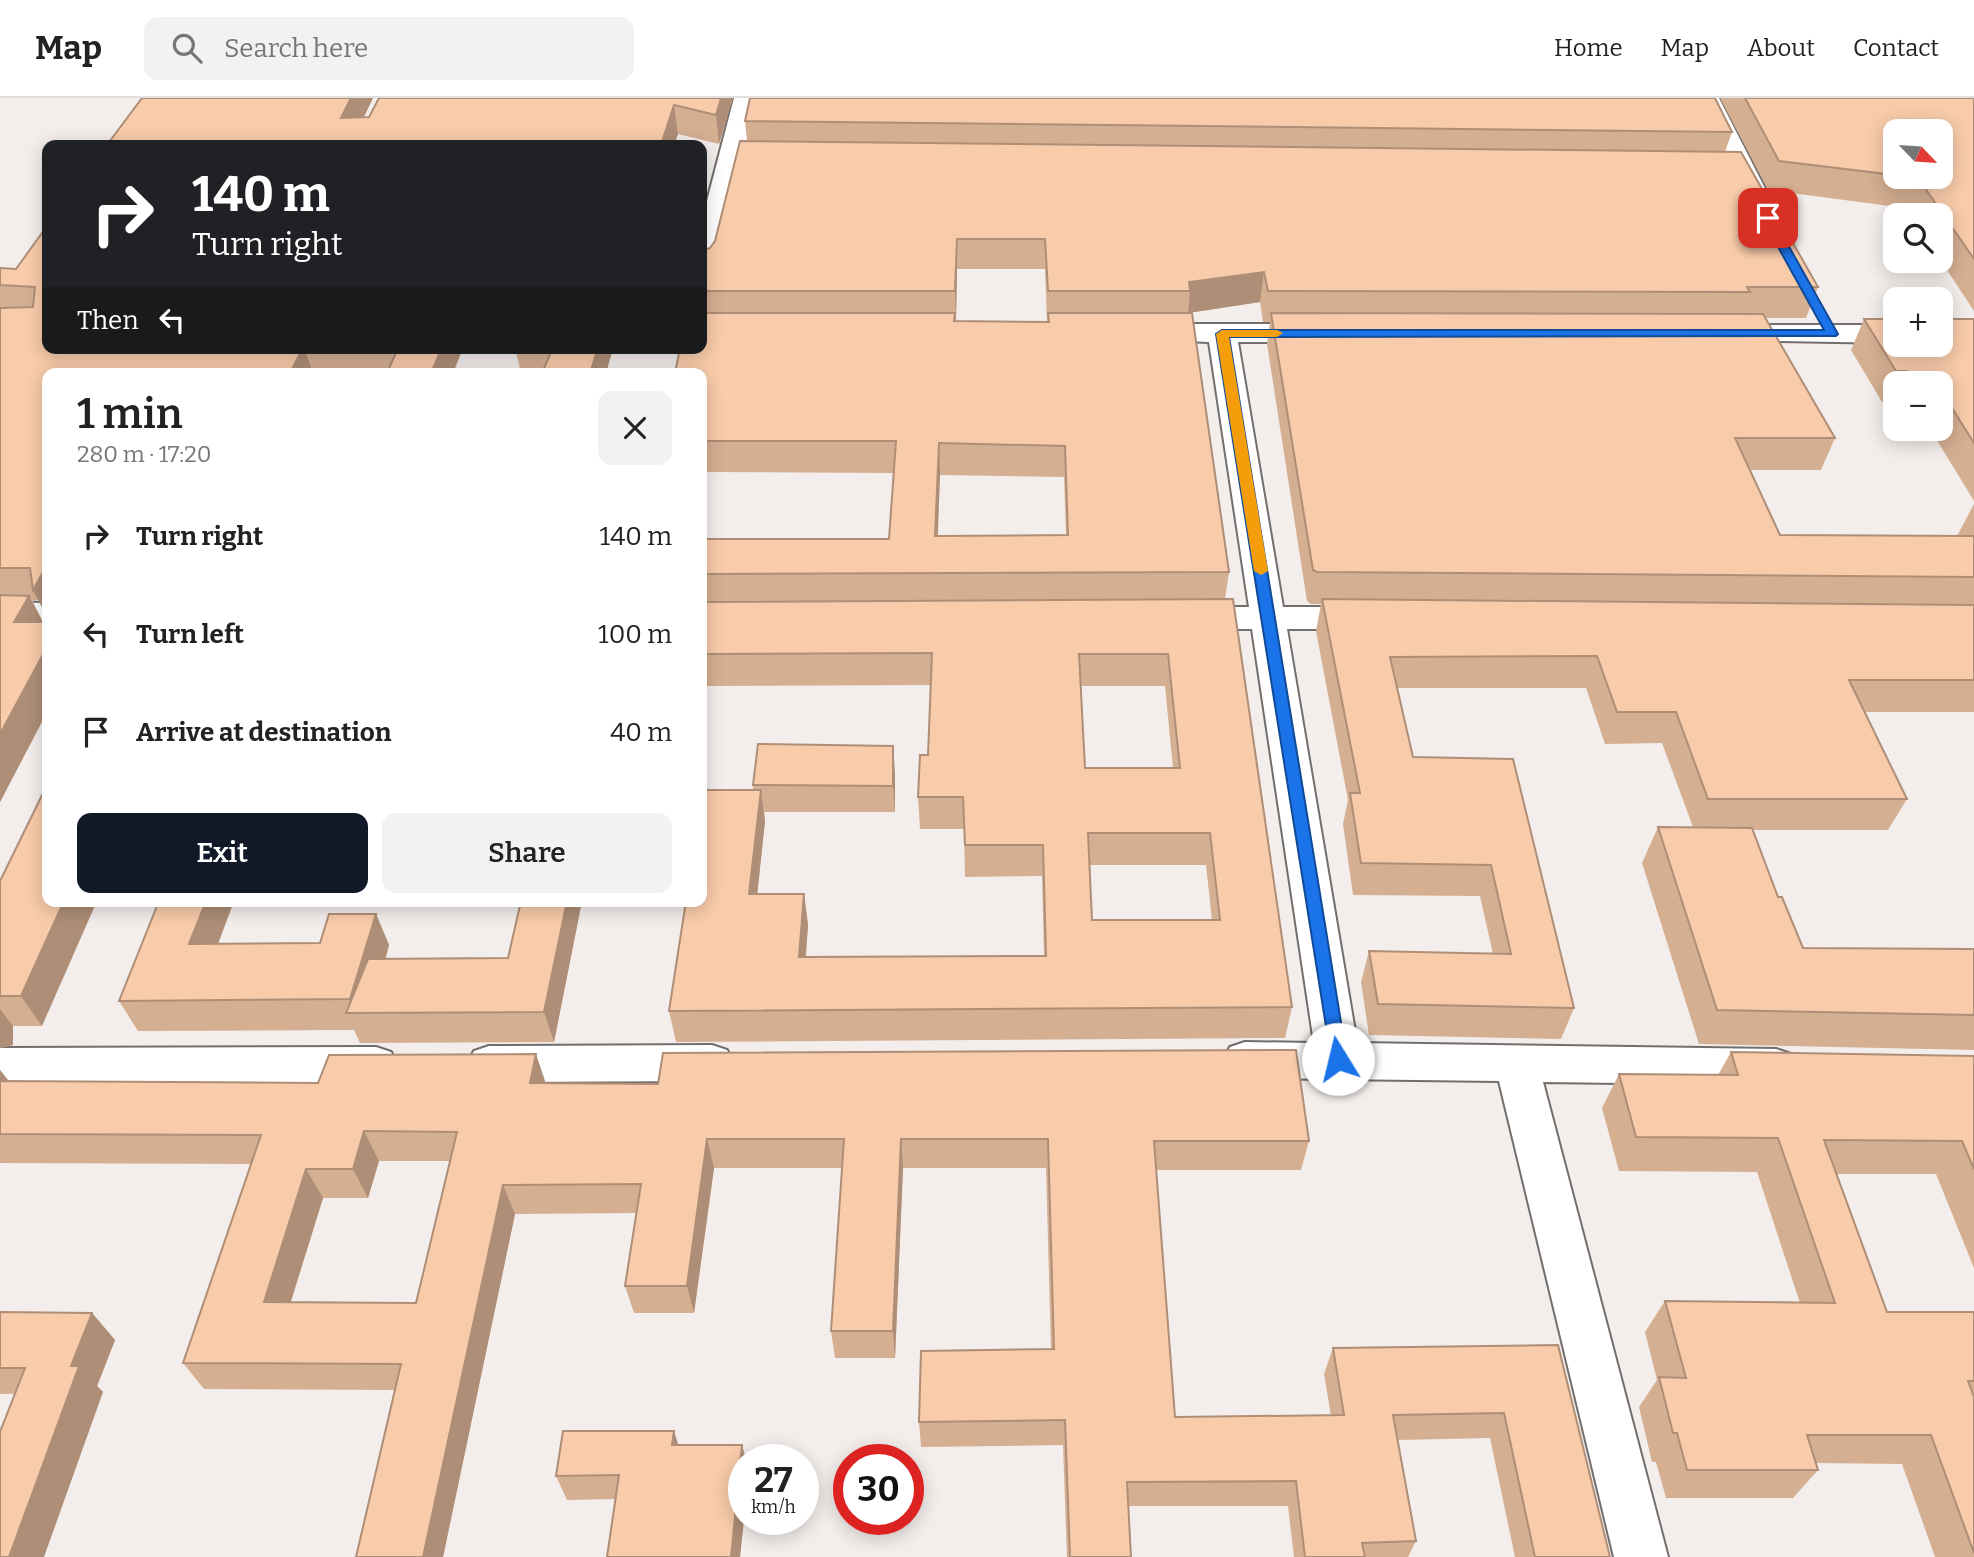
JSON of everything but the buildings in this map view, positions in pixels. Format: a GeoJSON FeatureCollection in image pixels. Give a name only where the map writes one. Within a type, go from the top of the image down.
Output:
{"type":"FeatureCollection","features":[{"type":"Feature","properties":{"kind":"street"},"geometry":{"type":"LineString","coordinates":[[707,252],[746,98]]}},
{"type":"Feature","properties":{"kind":"street"},"geometry":{"type":"LineString","coordinates":[[1707,98],[1742,172],[1768,218]]}},
{"type":"Feature","properties":{"kind":"street"},"geometry":{"type":"LineString","coordinates":[[732,160],[759,160]]}},
{"type":"Feature","properties":{"kind":"street"},"geometry":{"type":"LineString","coordinates":[[1714,171],[1742,172]]}},
{"type":"Feature","properties":{"kind":"street"},"geometry":{"type":"LineString","coordinates":[[1693,334],[1825,322],[1883,332]]}},
{"type":"Feature","properties":{"kind":"street"},"geometry":{"type":"LineString","coordinates":[[1113,333],[1348,333]]}},
{"type":"Feature","properties":{"kind":"street"},"geometry":{"type":"LineString","coordinates":[[1222,334],[1338,1059]]}},
{"type":"Feature","properties":{"kind":"street"},"geometry":{"type":"LineString","coordinates":[[0,613],[42,614]]}},
{"type":"Feature","properties":{"kind":"street"},"geometry":{"type":"LineString","coordinates":[[1146,618],[1407,618]]}},
{"type":"Feature","properties":{"kind":"street"},"geometry":{"type":"LineString","coordinates":[[1199,1060],[1338,1059],[1821,1067]]}},
{"type":"Feature","properties":{"kind":"street"},"geometry":{"type":"LineString","coordinates":[[1516,1062],[1641,1557]]}},
{"type":"Feature","properties":{"kind":"street"},"geometry":{"type":"LineString","coordinates":[[451,1065],[756,1063]]}},
{"type":"Feature","properties":{"kind":"street"},"geometry":{"type":"LineString","coordinates":[[0,1066],[409,1065]]}},
{"type":"Feature","properties":{"kind":"slow traffic"},"geometry":{"type":"LineString","coordinates":[[1261,571],[1222,334],[1277,333]]}},
{"type":"Feature","properties":{"kind":"route"},"geometry":{"type":"LineString","coordinates":[[1338,1059],[1222,334],[1832,334],[1768,218]]}}]}
